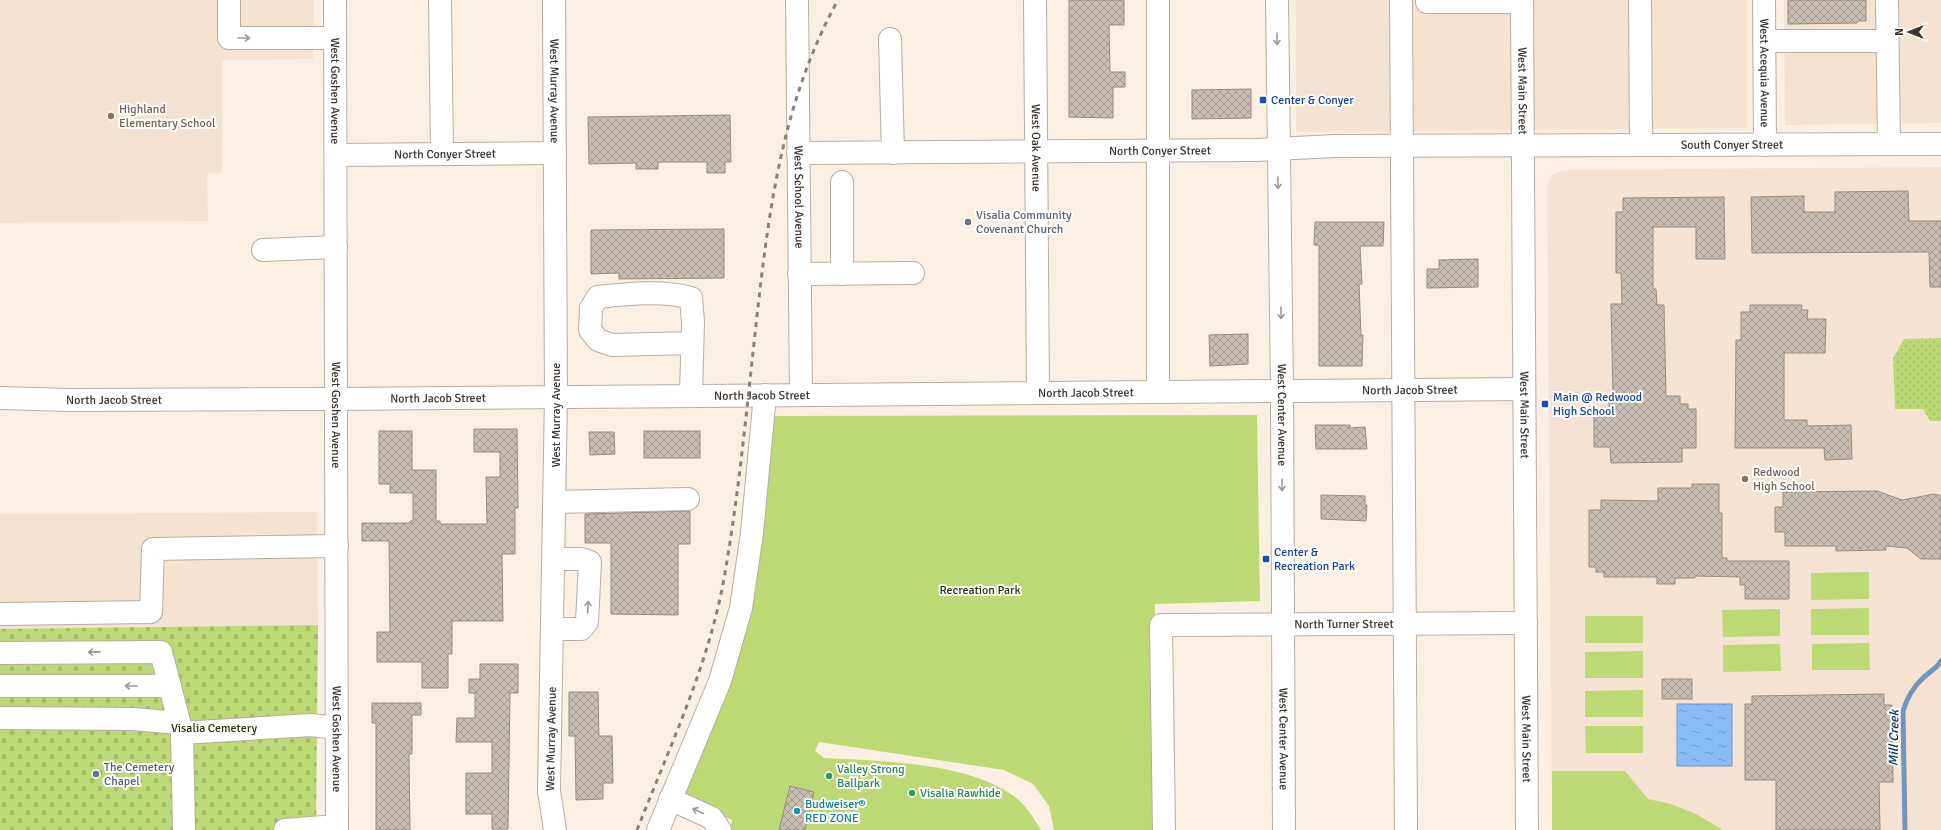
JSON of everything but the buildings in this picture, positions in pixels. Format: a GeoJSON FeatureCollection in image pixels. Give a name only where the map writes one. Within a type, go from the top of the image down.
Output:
{"type":"FeatureCollection","features":[{"type":"Feature","properties":{"kind":"street"},"geometry":{"type":"LineString","coordinates":[[229,0],[229,38],[335,38]]}},
{"type":"Feature","properties":{"kind":"street","name":"West Goshen Avenue"},"geometry":{"type":"LineString","coordinates":[[335,0],[337,828]]}},
{"type":"Feature","properties":{"kind":"street"},"geometry":{"type":"LineString","coordinates":[[440,0],[442,154]]}},
{"type":"Feature","properties":{"kind":"street","name":"West Murray Avenue"},"geometry":{"type":"LineString","coordinates":[[554,0],[556,397],[549,791],[555,830]]}},
{"type":"Feature","properties":{"kind":"street","name":"West School Avenue"},"geometry":{"type":"LineString","coordinates":[[796,0],[801,395]]}},
{"type":"Feature","properties":{"kind":"street","name":"West Oak Avenue"},"geometry":{"type":"LineString","coordinates":[[1035,0],[1038,393]]}},
{"type":"Feature","properties":{"kind":"street"},"geometry":{"type":"LineString","coordinates":[[1158,0],[1158,392]]}},
{"type":"Feature","properties":{"kind":"street","name":"West Center Avenue"},"geometry":{"type":"LineString","coordinates":[[1277,0],[1282,391],[1284,830]]}},
{"type":"Feature","properties":{"kind":"street"},"geometry":{"type":"LineString","coordinates":[[1640,0],[1641,145]]}},
{"type":"Feature","properties":{"kind":"street","name":"West Acequia Avenue"},"geometry":{"type":"LineString","coordinates":[[1764,0],[1765,145]]}},
{"type":"Feature","properties":{"kind":"street"},"geometry":{"type":"LineString","coordinates":[[1887,0],[1889,144]]}},
{"type":"Feature","properties":{"kind":"street"},"geometry":{"type":"LineString","coordinates":[[1406,830],[1402,389],[1401,1],[1522,1]]}},
{"type":"Feature","properties":{"kind":"street","name":"West Main Street"},"geometry":{"type":"LineString","coordinates":[[1522,1],[1527,830]]}},
{"type":"Feature","properties":{"kind":"street"},"geometry":{"type":"LineString","coordinates":[[890,39],[893,153]]}},
{"type":"Feature","properties":{"kind":"street"},"geometry":{"type":"LineString","coordinates":[[1764,41],[1887,41]]}},
{"type":"Feature","properties":{"kind":"street","name":"South Conyer Street"},"geometry":{"type":"LineString","coordinates":[[1522,146],[1941,144]]}},
{"type":"Feature","properties":{"kind":"street","name":"North Conyer Street"},"geometry":{"type":"LineString","coordinates":[[798,153],[1157,151],[1278,149],[1335,146],[1522,146]]}},
{"type":"Feature","properties":{"kind":"street","name":"North Conyer Street"},"geometry":{"type":"LineString","coordinates":[[336,155],[555,153]]}},
{"type":"Feature","properties":{"kind":"street"},"geometry":{"type":"LineString","coordinates":[[842,182],[842,274]]}},
{"type":"Feature","properties":{"kind":"street"},"geometry":{"type":"LineString","coordinates":[[263,250],[336,247]]}},
{"type":"Feature","properties":{"kind":"street"},"geometry":{"type":"LineString","coordinates":[[799,274],[913,273]]}},
{"type":"Feature","properties":{"kind":"street"},"geometry":{"type":"LineString","coordinates":[[691,396],[692,344],[691,298],[676,294],[618,295],[598,297],[591,308],[590,330],[598,340],[612,345],[692,344]]}},
{"type":"Feature","properties":{"kind":"street","name":"North Jacob Street"},"geometry":{"type":"LineString","coordinates":[[0,398],[70,400],[336,399],[1524,389]]}},
{"type":"Feature","properties":{"kind":"street"},"geometry":{"type":"LineString","coordinates":[[658,830],[720,681],[741,608],[752,533],[765,395]]}},
{"type":"Feature","properties":{"kind":"street"},"geometry":{"type":"LineString","coordinates":[[555,502],[688,499]]}},
{"type":"Feature","properties":{"kind":"street"},"geometry":{"type":"LineString","coordinates":[[0,614],[151,612],[153,549],[337,546]]}},
{"type":"Feature","properties":{"kind":"street"},"geometry":{"type":"LineString","coordinates":[[553,629],[581,629],[585,626],[587,622],[590,562],[581,559],[554,559]]}},
{"type":"Feature","properties":{"kind":"street","name":"North Turner Street"},"geometry":{"type":"LineString","coordinates":[[1164,830],[1161,625],[1526,623]]}},
{"type":"Feature","properties":{"kind":"street"},"geometry":{"type":"LineString","coordinates":[[0,653],[161,652],[180,728],[184,830]]}},
{"type":"Feature","properties":{"kind":"street"},"geometry":{"type":"LineString","coordinates":[[0,686],[170,686]]}},
{"type":"Feature","properties":{"kind":"street"},"geometry":{"type":"LineString","coordinates":[[0,718],[133,719],[180,728],[311,725],[337,728]]}},
{"type":"Feature","properties":{"kind":"street"},"geometry":{"type":"LineString","coordinates":[[670,799],[712,818],[720,830]]}},
{"type":"Feature","properties":{"kind":"street"},"geometry":{"type":"LineString","coordinates":[[285,830],[337,828]]}},
{"type":"Feature","properties":{"kind":"shaded area","name":"Highland Elementary School"},"geometry":{"type":"Polygon","coordinates":[[[0,0],[314,0],[313,59],[222,60],[222,173],[207,174],[208,221],[0,223],[0,0]]]}},
{"type":"Feature","properties":{"kind":"shaded area"},"geometry":{"type":"Polygon","coordinates":[[[1296,0],[1747,0],[1747,128],[1296,132],[1296,0]]]}},
{"type":"Feature","properties":{"kind":"shaded area"},"geometry":{"type":"Polygon","coordinates":[[[1784,0],[1941,0],[1941,123],[1785,125],[1784,0]]]}},
{"type":"Feature","properties":{"kind":"shaded area","name":"Redwood High School"},"geometry":{"type":"Polygon","coordinates":[[[1941,167],[1941,830],[1552,830],[1547,187],[1552,175],[1563,170],[1941,167]]]}},
{"type":"Feature","properties":{"kind":"shaded area"},"geometry":{"type":"Polygon","coordinates":[[[317,512],[318,625],[0,629],[0,514],[317,512]]]}},
{"type":"Feature","properties":{"kind":"green space"},"geometry":{"type":"Polygon","coordinates":[[[1941,338],[1941,421],[1930,421],[1923,409],[1895,409],[1893,358],[1904,339],[1941,338]]]}},
{"type":"Feature","properties":{"kind":"green space","name":"Recreation Park"},"geometry":{"type":"Polygon","coordinates":[[[1257,415],[1260,601],[1155,604],[1153,830],[1054,830],[1049,806],[1033,784],[1004,770],[819,742],[815,751],[824,758],[897,762],[949,770],[996,785],[1019,800],[1033,817],[1041,830],[730,830],[732,820],[682,796],[719,666],[744,551],[761,416],[1257,415]]]}},
{"type":"Feature","properties":{"kind":"green space"},"geometry":{"type":"Polygon","coordinates":[[[1869,572],[1869,599],[1811,600],[1811,573],[1869,572]]]}},
{"type":"Feature","properties":{"kind":"green space"},"geometry":{"type":"Polygon","coordinates":[[[1869,608],[1869,635],[1811,635],[1811,609],[1869,608]]]}},
{"type":"Feature","properties":{"kind":"green space"},"geometry":{"type":"Polygon","coordinates":[[[1780,609],[1780,636],[1723,637],[1722,610],[1780,609]]]}},
{"type":"Feature","properties":{"kind":"green space"},"geometry":{"type":"Polygon","coordinates":[[[1585,616],[1643,616],[1643,643],[1585,643],[1585,616]]]}},
{"type":"Feature","properties":{"kind":"green space","name":"Visalia Cemetery"},"geometry":{"type":"Polygon","coordinates":[[[318,625],[316,830],[0,830],[0,629],[318,625]]]}},
{"type":"Feature","properties":{"kind":"green space"},"geometry":{"type":"Polygon","coordinates":[[[1869,643],[1870,670],[1812,670],[1812,644],[1869,643]]]}},
{"type":"Feature","properties":{"kind":"green space"},"geometry":{"type":"Polygon","coordinates":[[[1780,644],[1781,671],[1723,672],[1723,645],[1780,644]]]}},
{"type":"Feature","properties":{"kind":"green space"},"geometry":{"type":"Polygon","coordinates":[[[1643,651],[1643,678],[1585,678],[1585,652],[1643,651]]]}},
{"type":"Feature","properties":{"kind":"green space"},"geometry":{"type":"Polygon","coordinates":[[[1643,690],[1643,717],[1585,717],[1585,691],[1643,690]]]}},
{"type":"Feature","properties":{"kind":"green space"},"geometry":{"type":"Polygon","coordinates":[[[1585,726],[1643,726],[1643,753],[1586,753],[1585,726]]]}},
{"type":"Feature","properties":{"kind":"green space"},"geometry":{"type":"Polygon","coordinates":[[[1552,771],[1625,771],[1648,799],[1671,804],[1696,814],[1723,830],[1552,830],[1552,771]]]}},
{"type":"Feature","properties":{"kind":"water"},"geometry":{"type":"Polygon","coordinates":[[[1677,704],[1732,704],[1732,766],[1677,766],[1677,704]]]}},
{"type":"Feature","properties":{"kind":"waterway","name":"Mill Creek"},"geometry":{"type":"LineString","coordinates":[[1905,830],[1903,711],[1908,697],[1913,689],[1941,661]]}},
{"type":"Feature","properties":{"kind":"railway"},"geometry":{"type":"LineString","coordinates":[[637,830],[688,703],[710,639],[718,606],[725,573],[735,507],[768,227],[775,188],[783,149],[805,73],[820,36],[838,0]]}},
{"type":"Feature","properties":{"kind":"place","name":"Center & Conyer"},"geometry":{"type":"Point","coordinates":[1263,100]}},
{"type":"Feature","properties":{"kind":"place","name":"Highland Elementary School"},"geometry":{"type":"Point","coordinates":[111,116]}},
{"type":"Feature","properties":{"kind":"place","name":"Visalia Community Covenant Church"},"geometry":{"type":"Point","coordinates":[968,222]}},
{"type":"Feature","properties":{"kind":"place","name":"Main @ Redwood High School"},"geometry":{"type":"Point","coordinates":[1545,404]}},
{"type":"Feature","properties":{"kind":"place","name":"Redwood High School"},"geometry":{"type":"Point","coordinates":[1745,479]}},
{"type":"Feature","properties":{"kind":"place","name":"Center & Recreation Park"},"geometry":{"type":"Point","coordinates":[1266,559]}},
{"type":"Feature","properties":{"kind":"place","name":"The Cemetery Chapel"},"geometry":{"type":"Point","coordinates":[96,774]}},
{"type":"Feature","properties":{"kind":"place","name":"Valley Strong Ballpark"},"geometry":{"type":"Point","coordinates":[829,776]}},
{"type":"Feature","properties":{"kind":"place","name":"Visalia Rawhide"},"geometry":{"type":"Point","coordinates":[912,793]}},
{"type":"Feature","properties":{"kind":"place","name":"Budweiser® RED ZONE"},"geometry":{"type":"Point","coordinates":[797,811]}}]}
